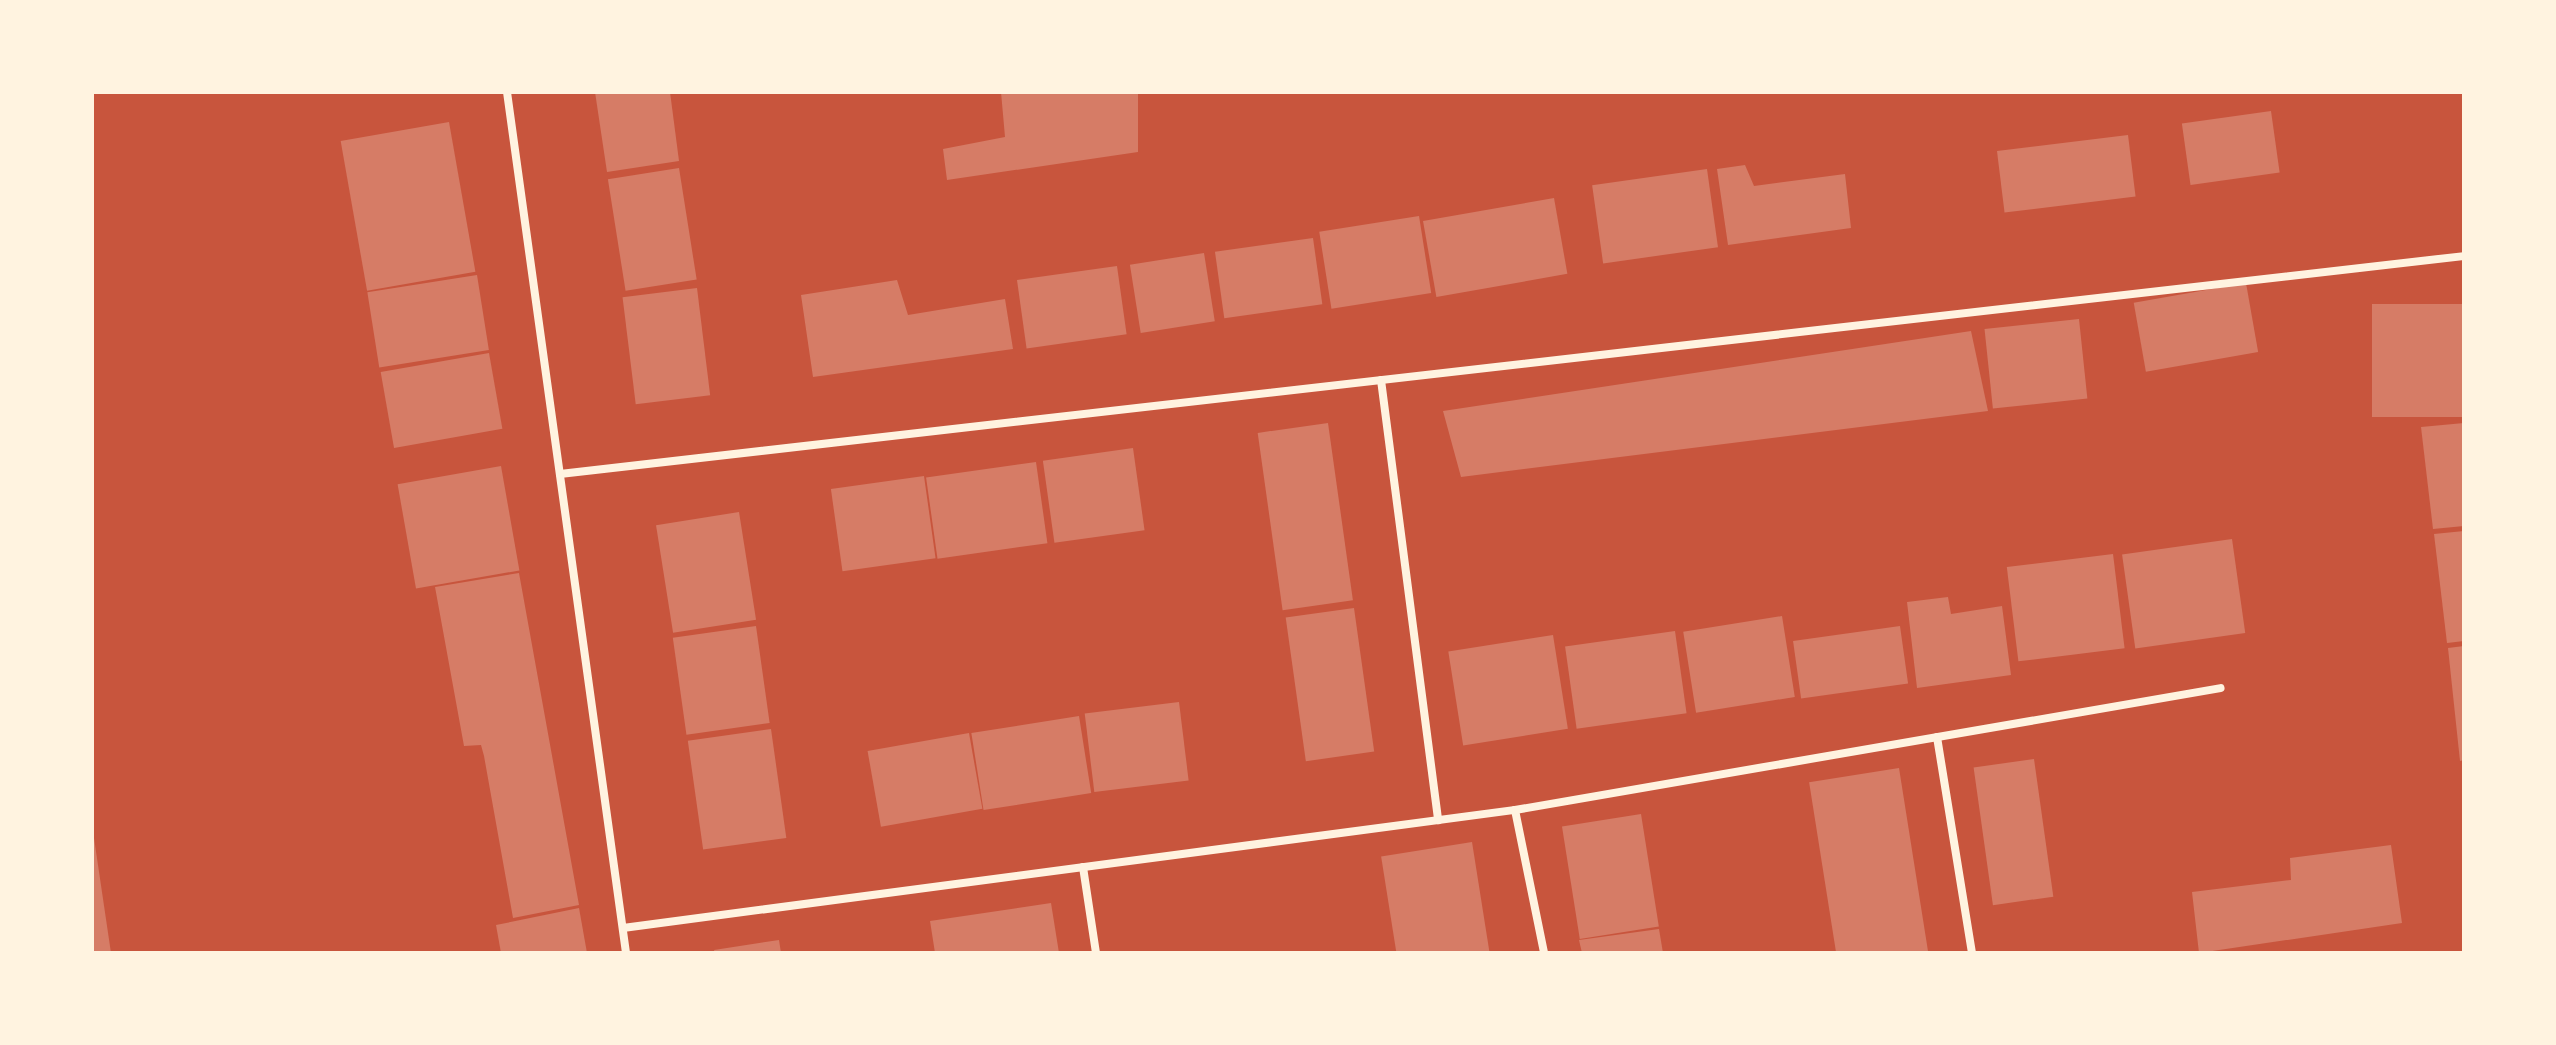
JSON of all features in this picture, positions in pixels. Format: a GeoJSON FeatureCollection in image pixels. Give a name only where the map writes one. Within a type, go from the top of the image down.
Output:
{"type":"FeatureCollection","features":[{"type":"Feature","properties":{"kind":"street"},"geometry":{"type":"LineString","coordinates":[[507,92],[626,953]]}},
{"type":"Feature","properties":{"kind":"street"},"geometry":{"type":"LineString","coordinates":[[560,474],[2464,256]]}},
{"type":"Feature","properties":{"kind":"street"},"geometry":{"type":"LineString","coordinates":[[1381,380],[1438,820]]}},
{"type":"Feature","properties":{"kind":"street"},"geometry":{"type":"LineString","coordinates":[[623,928],[1515,810],[2221,688]]}},
{"type":"Feature","properties":{"kind":"street"},"geometry":{"type":"LineString","coordinates":[[1937,737],[1972,953]]}},
{"type":"Feature","properties":{"kind":"street"},"geometry":{"type":"LineString","coordinates":[[1515,810],[1544,953]]}},
{"type":"Feature","properties":{"kind":"street"},"geometry":{"type":"LineString","coordinates":[[1083,867],[1096,953]]}},
{"type":"Feature","properties":{"kind":"building"},"geometry":{"type":"Polygon","coordinates":[[[595,92],[670,92],[679,161],[607,172],[595,92]]]}},
{"type":"Feature","properties":{"kind":"building"},"geometry":{"type":"Polygon","coordinates":[[[1001,92],[1138,92],[1138,152],[947,180],[943,149],[1005,137],[1001,92]]]}},
{"type":"Feature","properties":{"kind":"building"},"geometry":{"type":"Polygon","coordinates":[[[2271,111],[2280,172],[2191,185],[2182,124],[2271,111]]]}},
{"type":"Feature","properties":{"kind":"building"},"geometry":{"type":"Polygon","coordinates":[[[449,122],[475,272],[367,291],[341,141],[449,122]]]}},
{"type":"Feature","properties":{"kind":"building"},"geometry":{"type":"Polygon","coordinates":[[[2128,135],[2136,197],[2005,213],[1997,151],[2128,135]]]}},
{"type":"Feature","properties":{"kind":"building"},"geometry":{"type":"Polygon","coordinates":[[[1745,165],[1754,186],[1845,174],[1851,228],[1728,245],[1717,169],[1745,165]]]}},
{"type":"Feature","properties":{"kind":"building"},"geometry":{"type":"Polygon","coordinates":[[[679,168],[697,280],[626,291],[608,179],[679,168]]]}},
{"type":"Feature","properties":{"kind":"building"},"geometry":{"type":"Polygon","coordinates":[[[1707,169],[1718,247],[1603,263],[1592,185],[1707,169]]]}},
{"type":"Feature","properties":{"kind":"building"},"geometry":{"type":"Polygon","coordinates":[[[1554,198],[1567,274],[1436,297],[1423,221],[1554,198]]]}},
{"type":"Feature","properties":{"kind":"building"},"geometry":{"type":"Polygon","coordinates":[[[1419,216],[1431,293],[1331,309],[1319,232],[1419,216]]]}},
{"type":"Feature","properties":{"kind":"building"},"geometry":{"type":"Polygon","coordinates":[[[1313,238],[1322,304],[1224,318],[1215,252],[1313,238]]]}},
{"type":"Feature","properties":{"kind":"building"},"geometry":{"type":"Polygon","coordinates":[[[1204,253],[1215,321],[1141,333],[1130,265],[1204,253]]]}},
{"type":"Feature","properties":{"kind":"building"},"geometry":{"type":"Polygon","coordinates":[[[1117,266],[1127,334],[1027,348],[1017,280],[1117,266]]]}},
{"type":"Feature","properties":{"kind":"building"},"geometry":{"type":"Polygon","coordinates":[[[477,275],[489,350],[379,367],[367,292],[477,275]]]}},
{"type":"Feature","properties":{"kind":"building"},"geometry":{"type":"Polygon","coordinates":[[[897,280],[908,315],[1005,299],[1013,349],[813,377],[801,295],[897,280]]]}},
{"type":"Feature","properties":{"kind":"building"},"geometry":{"type":"Polygon","coordinates":[[[2246,283],[2258,352],[2146,372],[2134,303],[2246,283]]]}},
{"type":"Feature","properties":{"kind":"building"},"geometry":{"type":"Polygon","coordinates":[[[697,288],[710,395],[636,404],[623,297],[697,288]]]}},
{"type":"Feature","properties":{"kind":"building"},"geometry":{"type":"Polygon","coordinates":[[[2372,304],[2464,304],[2464,417],[2372,417],[2372,304]]]}},
{"type":"Feature","properties":{"kind":"building"},"geometry":{"type":"Polygon","coordinates":[[[2079,319],[2087,399],[1993,408],[1985,329],[2079,319]]]}},
{"type":"Feature","properties":{"kind":"building"},"geometry":{"type":"Polygon","coordinates":[[[1971,331],[1988,411],[1461,477],[1443,411],[1971,331]]]}},
{"type":"Feature","properties":{"kind":"building"},"geometry":{"type":"Polygon","coordinates":[[[489,353],[502,429],[394,448],[381,372],[489,353]]]}},
{"type":"Feature","properties":{"kind":"building"},"geometry":{"type":"Polygon","coordinates":[[[1328,423],[1353,600],[1283,610],[1258,433],[1328,423]]]}},
{"type":"Feature","properties":{"kind":"building"},"geometry":{"type":"Polygon","coordinates":[[[2464,423],[2464,526],[2433,529],[2421,427],[2464,423]]]}},
{"type":"Feature","properties":{"kind":"building"},"geometry":{"type":"Polygon","coordinates":[[[1133,448],[1145,530],[1054,543],[1043,461],[1133,448]]]}},
{"type":"Feature","properties":{"kind":"building"},"geometry":{"type":"Polygon","coordinates":[[[1036,462],[1047,543],[937,559],[926,477],[1036,462]]]}},
{"type":"Feature","properties":{"kind":"building"},"geometry":{"type":"Polygon","coordinates":[[[501,466],[519,570],[416,589],[398,484],[501,466]]]}},
{"type":"Feature","properties":{"kind":"building"},"geometry":{"type":"Polygon","coordinates":[[[924,476],[936,558],[842,571],[831,489],[924,476]]]}},
{"type":"Feature","properties":{"kind":"building"},"geometry":{"type":"Polygon","coordinates":[[[739,512],[756,620],[673,633],[656,525],[739,512]]]}},
{"type":"Feature","properties":{"kind":"building"},"geometry":{"type":"Polygon","coordinates":[[[2464,531],[2464,641],[2447,643],[2434,534],[2464,531]]]}},
{"type":"Feature","properties":{"kind":"building"},"geometry":{"type":"Polygon","coordinates":[[[2232,539],[2245,633],[2135,649],[2122,554],[2232,539]]]}},
{"type":"Feature","properties":{"kind":"building"},"geometry":{"type":"Polygon","coordinates":[[[2113,554],[2125,648],[2018,661],[2007,567],[2113,554]]]}},
{"type":"Feature","properties":{"kind":"building"},"geometry":{"type":"Polygon","coordinates":[[[519,573],[579,905],[513,918],[484,756],[481,745],[464,746],[435,587],[519,573]]]}},
{"type":"Feature","properties":{"kind":"building"},"geometry":{"type":"Polygon","coordinates":[[[1948,597],[1951,614],[2002,606],[2011,675],[1917,688],[1907,602],[1948,597]]]}},
{"type":"Feature","properties":{"kind":"building"},"geometry":{"type":"Polygon","coordinates":[[[1354,608],[1374,752],[1306,761],[1286,618],[1354,608]]]}},
{"type":"Feature","properties":{"kind":"building"},"geometry":{"type":"Polygon","coordinates":[[[1782,616],[1795,697],[1696,713],[1683,632],[1782,616]]]}},
{"type":"Feature","properties":{"kind":"building"},"geometry":{"type":"Polygon","coordinates":[[[756,626],[770,723],[686,735],[673,638],[756,626]]]}},
{"type":"Feature","properties":{"kind":"building"},"geometry":{"type":"Polygon","coordinates":[[[1900,626],[1908,683],[1801,698],[1793,641],[1900,626]]]}},
{"type":"Feature","properties":{"kind":"building"},"geometry":{"type":"Polygon","coordinates":[[[1675,631],[1687,713],[1577,729],[1565,646],[1675,631]]]}},
{"type":"Feature","properties":{"kind":"building"},"geometry":{"type":"Polygon","coordinates":[[[1553,635],[1568,729],[1463,745],[1448,652],[1553,635]]]}},
{"type":"Feature","properties":{"kind":"building"},"geometry":{"type":"Polygon","coordinates":[[[2464,646],[2464,760],[2460,761],[2448,648],[2464,646]]]}},
{"type":"Feature","properties":{"kind":"building"},"geometry":{"type":"Polygon","coordinates":[[[1179,702],[1189,780],[1094,792],[1085,714],[1179,702]]]}},
{"type":"Feature","properties":{"kind":"building"},"geometry":{"type":"Polygon","coordinates":[[[1079,716],[1091,793],[984,810],[971,733],[1079,716]]]}},
{"type":"Feature","properties":{"kind":"building"},"geometry":{"type":"Polygon","coordinates":[[[771,729],[786,838],[703,850],[688,741],[771,729]]]}},
{"type":"Feature","properties":{"kind":"building"},"geometry":{"type":"Polygon","coordinates":[[[969,733],[982,809],[881,827],[868,751],[969,733]]]}},
{"type":"Feature","properties":{"kind":"building"},"geometry":{"type":"Polygon","coordinates":[[[2034,759],[2053,897],[1993,905],[1974,767],[2034,759]]]}},
{"type":"Feature","properties":{"kind":"building"},"geometry":{"type":"Polygon","coordinates":[[[1899,768],[1928,953],[1836,953],[1809,782],[1899,768]]]}},
{"type":"Feature","properties":{"kind":"building"},"geometry":{"type":"Polygon","coordinates":[[[1641,814],[1659,927],[1580,939],[1562,827],[1641,814]]]}},
{"type":"Feature","properties":{"kind":"building"},"geometry":{"type":"Polygon","coordinates":[[[94,838],[111,953],[92,953],[94,838]]]}},
{"type":"Feature","properties":{"kind":"building"},"geometry":{"type":"Polygon","coordinates":[[[1472,842],[1490,953],[1396,953],[1381,856],[1472,842]]]}},
{"type":"Feature","properties":{"kind":"building"},"geometry":{"type":"Polygon","coordinates":[[[2391,845],[2402,923],[2199,953],[2192,892],[2291,880],[2290,858],[2391,845]]]}},
{"type":"Feature","properties":{"kind":"building"},"geometry":{"type":"Polygon","coordinates":[[[1051,903],[1059,953],[935,953],[930,921],[1051,903]]]}},
{"type":"Feature","properties":{"kind":"building"},"geometry":{"type":"Polygon","coordinates":[[[579,908],[587,953],[501,953],[496,925],[579,908]]]}},
{"type":"Feature","properties":{"kind":"building"},"geometry":{"type":"Polygon","coordinates":[[[1659,929],[1663,953],[1582,953],[1579,940],[1659,929]]]}},
{"type":"Feature","properties":{"kind":"building"},"geometry":{"type":"Polygon","coordinates":[[[779,940],[781,953],[715,953],[714,950],[779,940]]]}}]}
